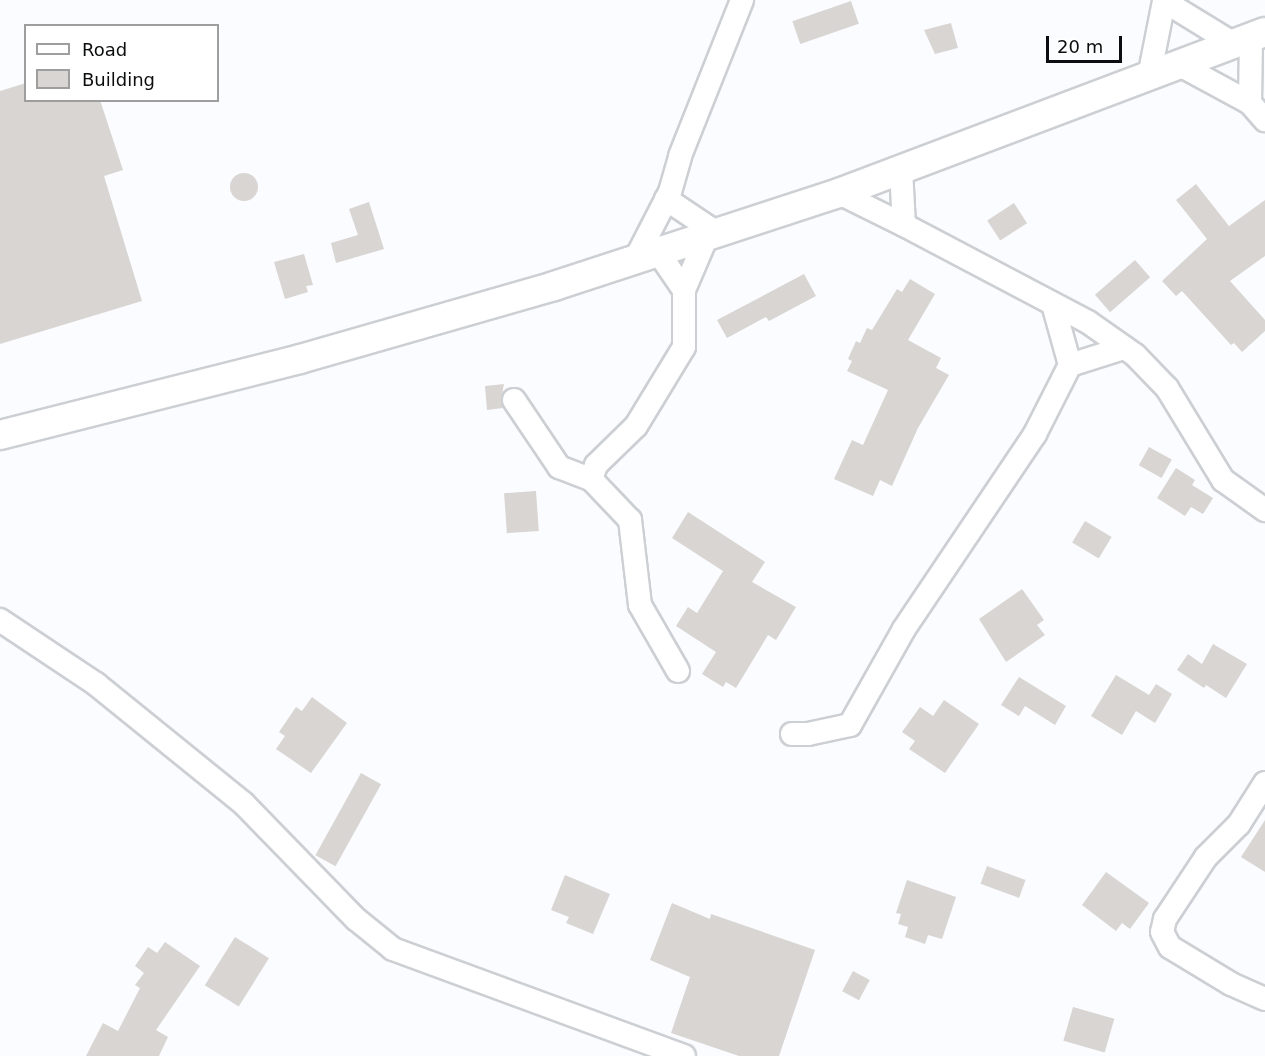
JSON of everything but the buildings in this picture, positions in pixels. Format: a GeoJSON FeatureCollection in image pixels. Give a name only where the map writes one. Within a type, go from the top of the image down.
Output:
{"type":"FeatureCollection","features":[{"type":"Feature","properties":{"kind":"street"},"geometry":{"type":"LineString","coordinates":[[647,256],[680,156],[745,1]]}},
{"type":"Feature","properties":{"kind":"street"},"geometry":{"type":"LineString","coordinates":[[1149,76],[1164,1],[1250,38]]}},
{"type":"Feature","properties":{"kind":"street"},"geometry":{"type":"LineString","coordinates":[[0,435],[300,359],[647,256],[839,193],[1250,38]]}},
{"type":"Feature","properties":{"kind":"street"},"geometry":{"type":"LineString","coordinates":[[1250,38],[1257,111]]}},
{"type":"Feature","properties":{"kind":"street"},"geometry":{"type":"LineString","coordinates":[[1180,65],[1257,111]]}},
{"type":"Feature","properties":{"kind":"street"},"geometry":{"type":"LineString","coordinates":[[901,170],[904,225]]}},
{"type":"Feature","properties":{"kind":"street"},"geometry":{"type":"LineString","coordinates":[[839,193],[1088,322],[1124,348],[1167,388],[1223,480],[1265,510]]}},
{"type":"Feature","properties":{"kind":"street"},"geometry":{"type":"LineString","coordinates":[[666,199],[712,235]]}},
{"type":"Feature","properties":{"kind":"street"},"geometry":{"type":"LineString","coordinates":[[591,479],[596,465],[636,426],[684,347],[684,290],[712,235]]}},
{"type":"Feature","properties":{"kind":"street"},"geometry":{"type":"LineString","coordinates":[[647,256],[684,290]]}},
{"type":"Feature","properties":{"kind":"street"},"geometry":{"type":"LineString","coordinates":[[792,734],[808,734],[850,725],[904,629],[1035,434],[1070,365],[1053,304]]}},
{"type":"Feature","properties":{"kind":"street"},"geometry":{"type":"LineString","coordinates":[[1070,365],[1124,348]]}},
{"type":"Feature","properties":{"kind":"street"},"geometry":{"type":"LineString","coordinates":[[514,400],[559,466],[591,479],[630,520],[640,605],[678,671]]}},
{"type":"Feature","properties":{"kind":"street"},"geometry":{"type":"LineString","coordinates":[[0,620],[96,684],[243,803],[356,919],[393,949],[684,1056]]}},
{"type":"Feature","properties":{"kind":"street"},"geometry":{"type":"LineString","coordinates":[[1265,783],[1239,824],[1206,857],[1165,919],[1162,932],[1170,948],[1232,984],[1265,999]]}}]}
